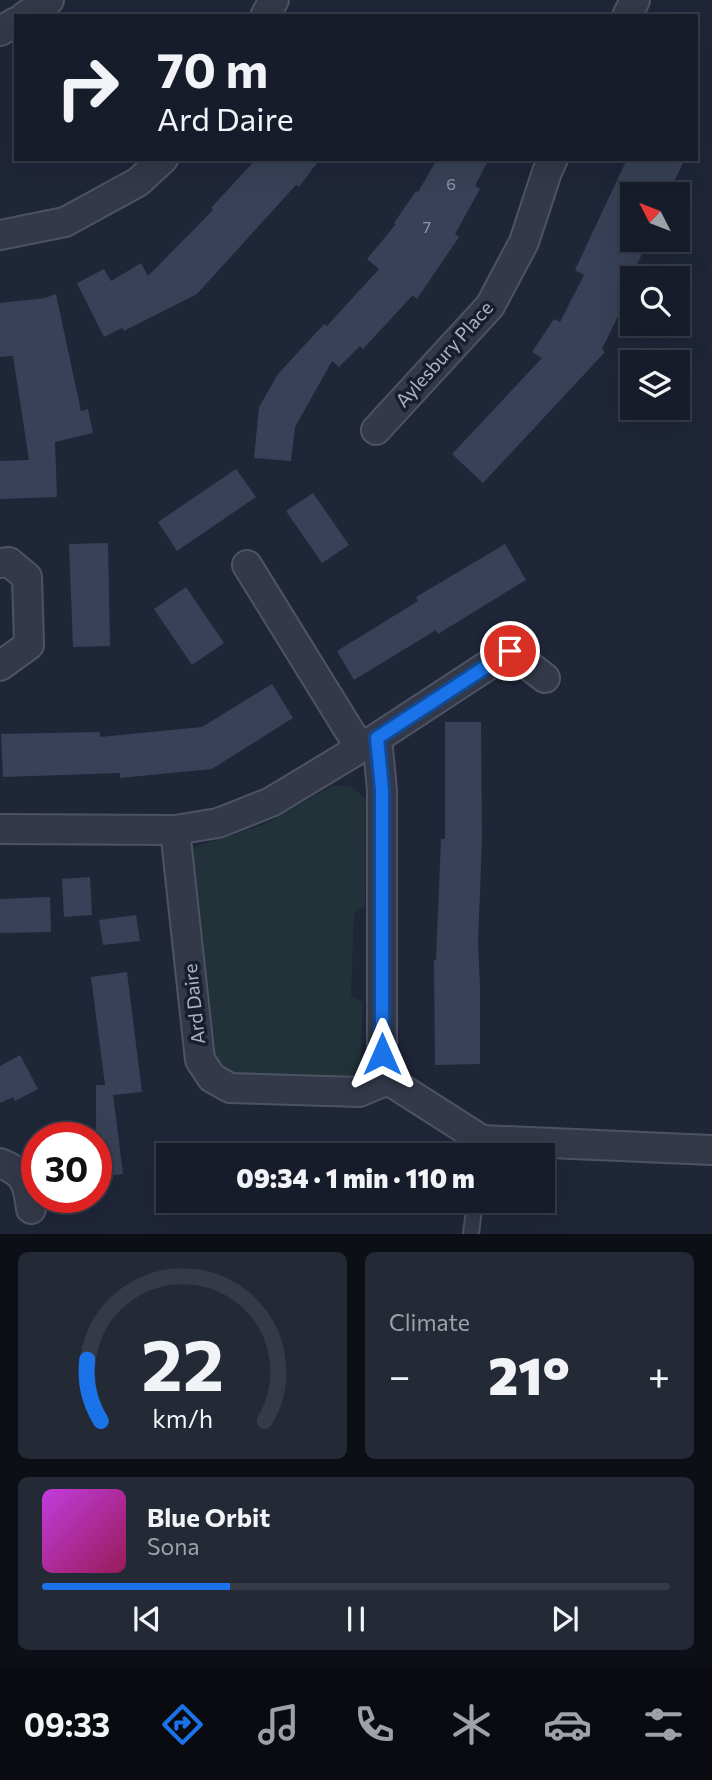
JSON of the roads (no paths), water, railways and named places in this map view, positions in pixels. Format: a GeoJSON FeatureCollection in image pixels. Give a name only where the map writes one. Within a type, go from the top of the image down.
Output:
{"type":"FeatureCollection","features":[{"type":"Feature","properties":{"kind":"street"},"geometry":{"type":"LineString","coordinates":[[28,14],[49,0]]}},
{"type":"Feature","properties":{"kind":"street"},"geometry":{"type":"LineString","coordinates":[[0,235],[65,222],[138,182],[161,161]]}},
{"type":"Feature","properties":{"kind":"street","name":"Aylesbury Place"},"geometry":{"type":"LineString","coordinates":[[376,430],[490,306],[524,242],[552,161]]}},
{"type":"Feature","properties":{"kind":"street"},"geometry":{"type":"LineString","coordinates":[[0,563],[9,562],[27,577],[29,645],[0,666]]}},
{"type":"Feature","properties":{"kind":"street"},"geometry":{"type":"LineString","coordinates":[[247,565],[368,743],[382,790],[382,1054],[388,1080],[475,1143]]}},
{"type":"Feature","properties":{"kind":"street"},"geometry":{"type":"LineString","coordinates":[[0,829],[175,830],[218,823],[271,802],[510,651],[545,678]]}},
{"type":"Feature","properties":{"kind":"street","name":"Ard Daire"},"geometry":{"type":"LineString","coordinates":[[175,830],[200,1059],[212,1078],[230,1088],[359,1092],[388,1080]]}},
{"type":"Feature","properties":{"kind":"street"},"geometry":{"type":"LineString","coordinates":[[555,1148],[712,1150]]}},
{"type":"Feature","properties":{"kind":"street"},"geometry":{"type":"LineString","coordinates":[[0,1163],[13,1168],[21,1177]]}},
{"type":"Feature","properties":{"kind":"lane"},"geometry":{"type":"LineString","coordinates":[[471,1234],[473,1213]]}}]}
